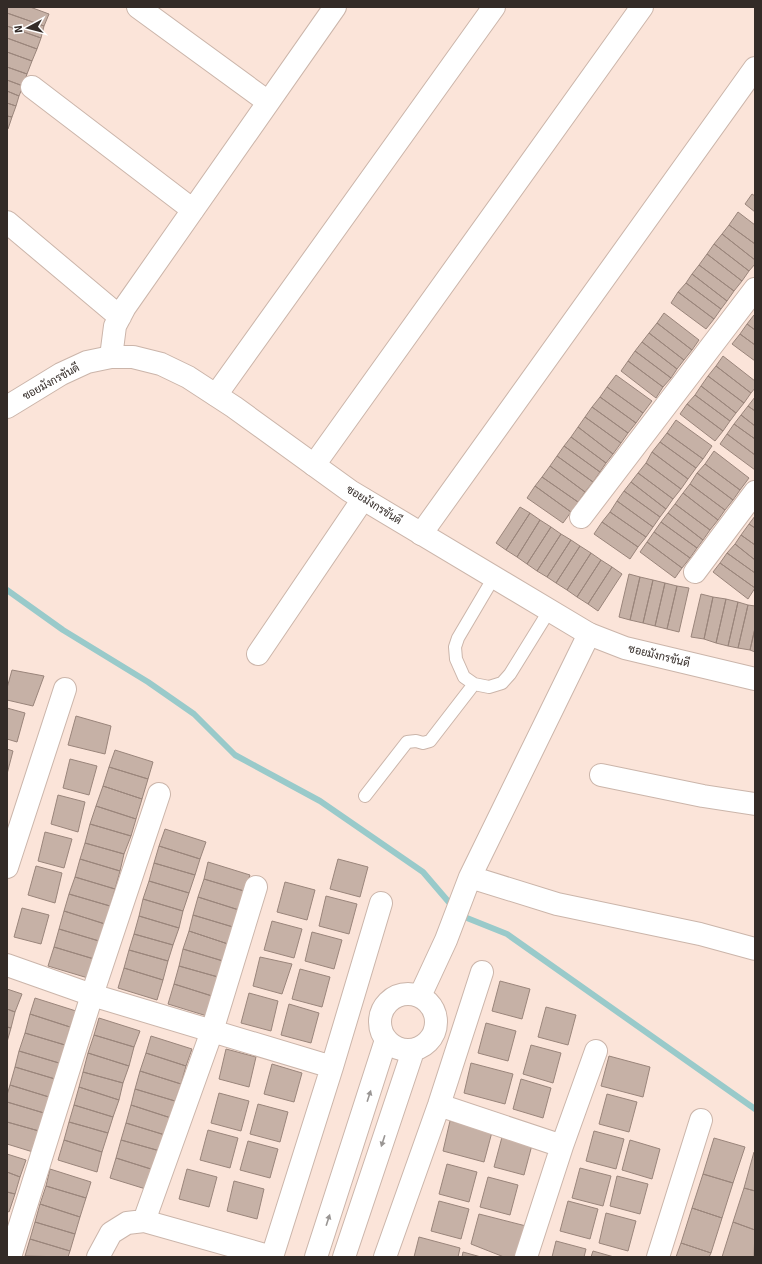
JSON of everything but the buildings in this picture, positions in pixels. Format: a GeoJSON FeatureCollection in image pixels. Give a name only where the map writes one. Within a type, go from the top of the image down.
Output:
{"type":"FeatureCollection","features":[{"type":"Feature","properties":{"kind":"street"},"geometry":{"type":"LineString","coordinates":[[138,7],[268,102]]}},
{"type":"Feature","properties":{"kind":"street"},"geometry":{"type":"LineString","coordinates":[[111,357],[115,326],[125,307],[336,7]]}},
{"type":"Feature","properties":{"kind":"street"},"geometry":{"type":"LineString","coordinates":[[216,395],[494,7]]}},
{"type":"Feature","properties":{"kind":"street"},"geometry":{"type":"LineString","coordinates":[[314,465],[642,7]]}},
{"type":"Feature","properties":{"kind":"street"},"geometry":{"type":"LineString","coordinates":[[421,534],[755,68]]}},
{"type":"Feature","properties":{"kind":"street"},"geometry":{"type":"LineString","coordinates":[[32,88],[193,210]]}},
{"type":"Feature","properties":{"kind":"street"},"geometry":{"type":"LineString","coordinates":[[7,222],[120,317]]}},
{"type":"Feature","properties":{"kind":"street"},"geometry":{"type":"LineString","coordinates":[[581,517],[755,289]]}},
{"type":"Feature","properties":{"kind":"street","name":"ซอยมังกรขันดี"},"geometry":{"type":"LineString","coordinates":[[7,407],[61,374],[87,362],[111,357],[133,357],[161,364],[188,377],[234,407],[363,499],[589,634],[625,648],[755,680]]}},
{"type":"Feature","properties":{"kind":"street"},"geometry":{"type":"LineString","coordinates":[[695,572],[755,492]]}},
{"type":"Feature","properties":{"kind":"street"},"geometry":{"type":"LineString","coordinates":[[258,654],[363,499]]}},
{"type":"Feature","properties":{"kind":"street"},"geometry":{"type":"LineString","coordinates":[[420,996],[446,940],[466,886],[589,634]]}},
{"type":"Feature","properties":{"kind":"street"},"geometry":{"type":"LineString","coordinates":[[7,867],[65,689]]}},
{"type":"Feature","properties":{"kind":"street"},"geometry":{"type":"LineString","coordinates":[[601,775],[703,796],[755,804]]}},
{"type":"Feature","properties":{"kind":"street"},"geometry":{"type":"LineString","coordinates":[[10,1257],[92,995],[159,794]]}},
{"type":"Feature","properties":{"kind":"street"},"geometry":{"type":"LineString","coordinates":[[466,886],[700,934],[755,949]]}},
{"type":"Feature","properties":{"kind":"street"},"geometry":{"type":"LineString","coordinates":[[144,1221],[212,1031],[256,887]]}},
{"type":"Feature","properties":{"kind":"street"},"geometry":{"type":"LineString","coordinates":[[98,1257],[111,1233],[127,1223],[144,1221],[272,1257],[332,1067],[381,904]]}},
{"type":"Feature","properties":{"kind":"street"},"geometry":{"type":"LineString","coordinates":[[7,965],[92,995],[332,1067]]}},
{"type":"Feature","properties":{"kind":"street"},"geometry":{"type":"LineString","coordinates":[[385,1257],[439,1105],[482,972]]}},
{"type":"Feature","properties":{"kind":"street"},"geometry":{"type":"LineString","coordinates":[[405,993],[420,996],[432,1005],[437,1018],[435,1033],[426,1045],[413,1051],[398,1049],[386,1040],[380,1026],[381,1011],[391,999],[405,993]]}},
{"type":"Feature","properties":{"kind":"street"},"geometry":{"type":"LineString","coordinates":[[316,1257],[386,1040]]}},
{"type":"Feature","properties":{"kind":"street"},"geometry":{"type":"LineString","coordinates":[[344,1257],[413,1051]]}},
{"type":"Feature","properties":{"kind":"street"},"geometry":{"type":"LineString","coordinates":[[526,1257],[562,1146],[596,1051]]}},
{"type":"Feature","properties":{"kind":"street"},"geometry":{"type":"LineString","coordinates":[[439,1105],[562,1146]]}},
{"type":"Feature","properties":{"kind":"street"},"geometry":{"type":"LineString","coordinates":[[658,1257],[701,1120]]}},
{"type":"Feature","properties":{"kind":"lane"},"geometry":{"type":"LineString","coordinates":[[494,577],[458,638],[456,647],[456,659],[464,676],[474,684],[489,687],[502,683],[510,674],[549,611]]}},
{"type":"Feature","properties":{"kind":"lane"},"geometry":{"type":"LineString","coordinates":[[365,796],[407,742],[416,741],[424,744],[430,741],[474,684]]}},
{"type":"Feature","properties":{"kind":"waterway"},"geometry":{"type":"LineString","coordinates":[[7,590],[63,630],[148,682],[194,714],[235,755],[320,801],[423,872],[453,907]]}},
{"type":"Feature","properties":{"kind":"waterway"},"geometry":{"type":"LineString","coordinates":[[459,913],[462,916],[507,934],[755,1109]]}}]}
